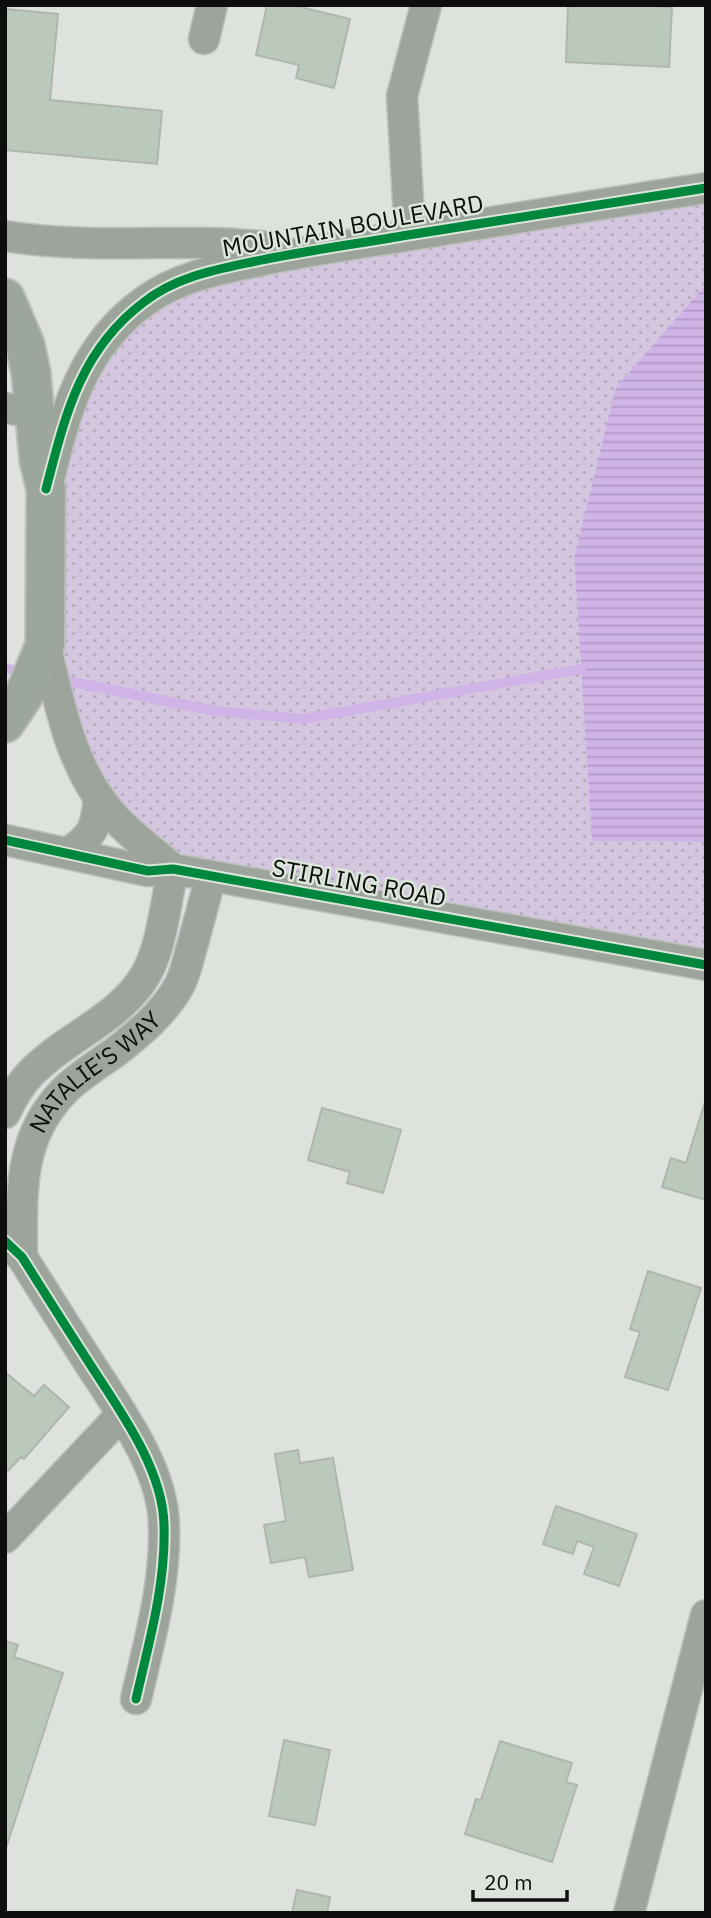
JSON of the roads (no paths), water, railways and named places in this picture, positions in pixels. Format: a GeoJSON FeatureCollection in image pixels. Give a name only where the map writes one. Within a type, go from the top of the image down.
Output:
{"type":"FeatureCollection","features":[{"type":"Feature","properties":{"kind":"main road"},"geometry":{"type":"LineString","coordinates":[[5,298],[25,345],[21,410],[46,489],[45,645],[15,708]]}},
{"type":"Feature","properties":{"kind":"street"},"geometry":{"type":"LineString","coordinates":[[204,38],[212,5]]}},
{"type":"Feature","properties":{"kind":"street"},"geometry":{"type":"LineString","coordinates":[[410,235],[402,96],[426,5]]}},
{"type":"Feature","properties":{"kind":"street","name":"MOUNTAIN BOULEVARD"},"geometry":{"type":"LineString","coordinates":[[46,489],[66,410],[89,362],[124,319],[164,288],[189,277],[310,250],[706,188]]}},
{"type":"Feature","properties":{"kind":"street","name":"MOUNTAIN BOULEVARD"},"geometry":{"type":"LineString","coordinates":[[5,236],[36,241],[213,243],[310,250]]}},
{"type":"Feature","properties":{"kind":"street"},"geometry":{"type":"LineString","coordinates":[[45,645],[69,743],[81,770],[99,798],[124,827],[173,869]]}},
{"type":"Feature","properties":{"kind":"street"},"geometry":{"type":"LineString","coordinates":[[68,853],[89,837],[95,826],[99,798]]}},
{"type":"Feature","properties":{"kind":"street","name":"STIRLING ROAD"},"geometry":{"type":"LineString","coordinates":[[5,840],[148,871],[173,869],[706,965]]}},
{"type":"Feature","properties":{"kind":"street","name":"NATALIE'S WAY"},"geometry":{"type":"LineString","coordinates":[[5,1113],[14,1095],[32,1072],[117,1008],[147,973],[156,950],[173,869]]}},
{"type":"Feature","properties":{"kind":"street","name":"NATALIE'S WAY"},"geometry":{"type":"LineString","coordinates":[[11,1256],[27,1152],[34,1135],[47,1111],[64,1090],[134,1038],[167,1002],[180,983],[211,876]]}},
{"type":"Feature","properties":{"kind":"street"},"geometry":{"type":"LineString","coordinates":[[11,1256],[122,1414],[158,1488],[164,1523],[159,1597],[136,1699]]}},
{"type":"Feature","properties":{"kind":"street"},"geometry":{"type":"LineString","coordinates":[[5,1538],[122,1414]]}},
{"type":"Feature","properties":{"kind":"street"},"geometry":{"type":"LineString","coordinates":[[629,1913],[706,1615]]}},
{"type":"Feature","properties":{"kind":"waterway"},"geometry":{"type":"LineString","coordinates":[[5,668],[26,673]]}},
{"type":"Feature","properties":{"kind":"waterway"},"geometry":{"type":"LineString","coordinates":[[58,679],[215,711],[303,719],[581,669]]}}]}
